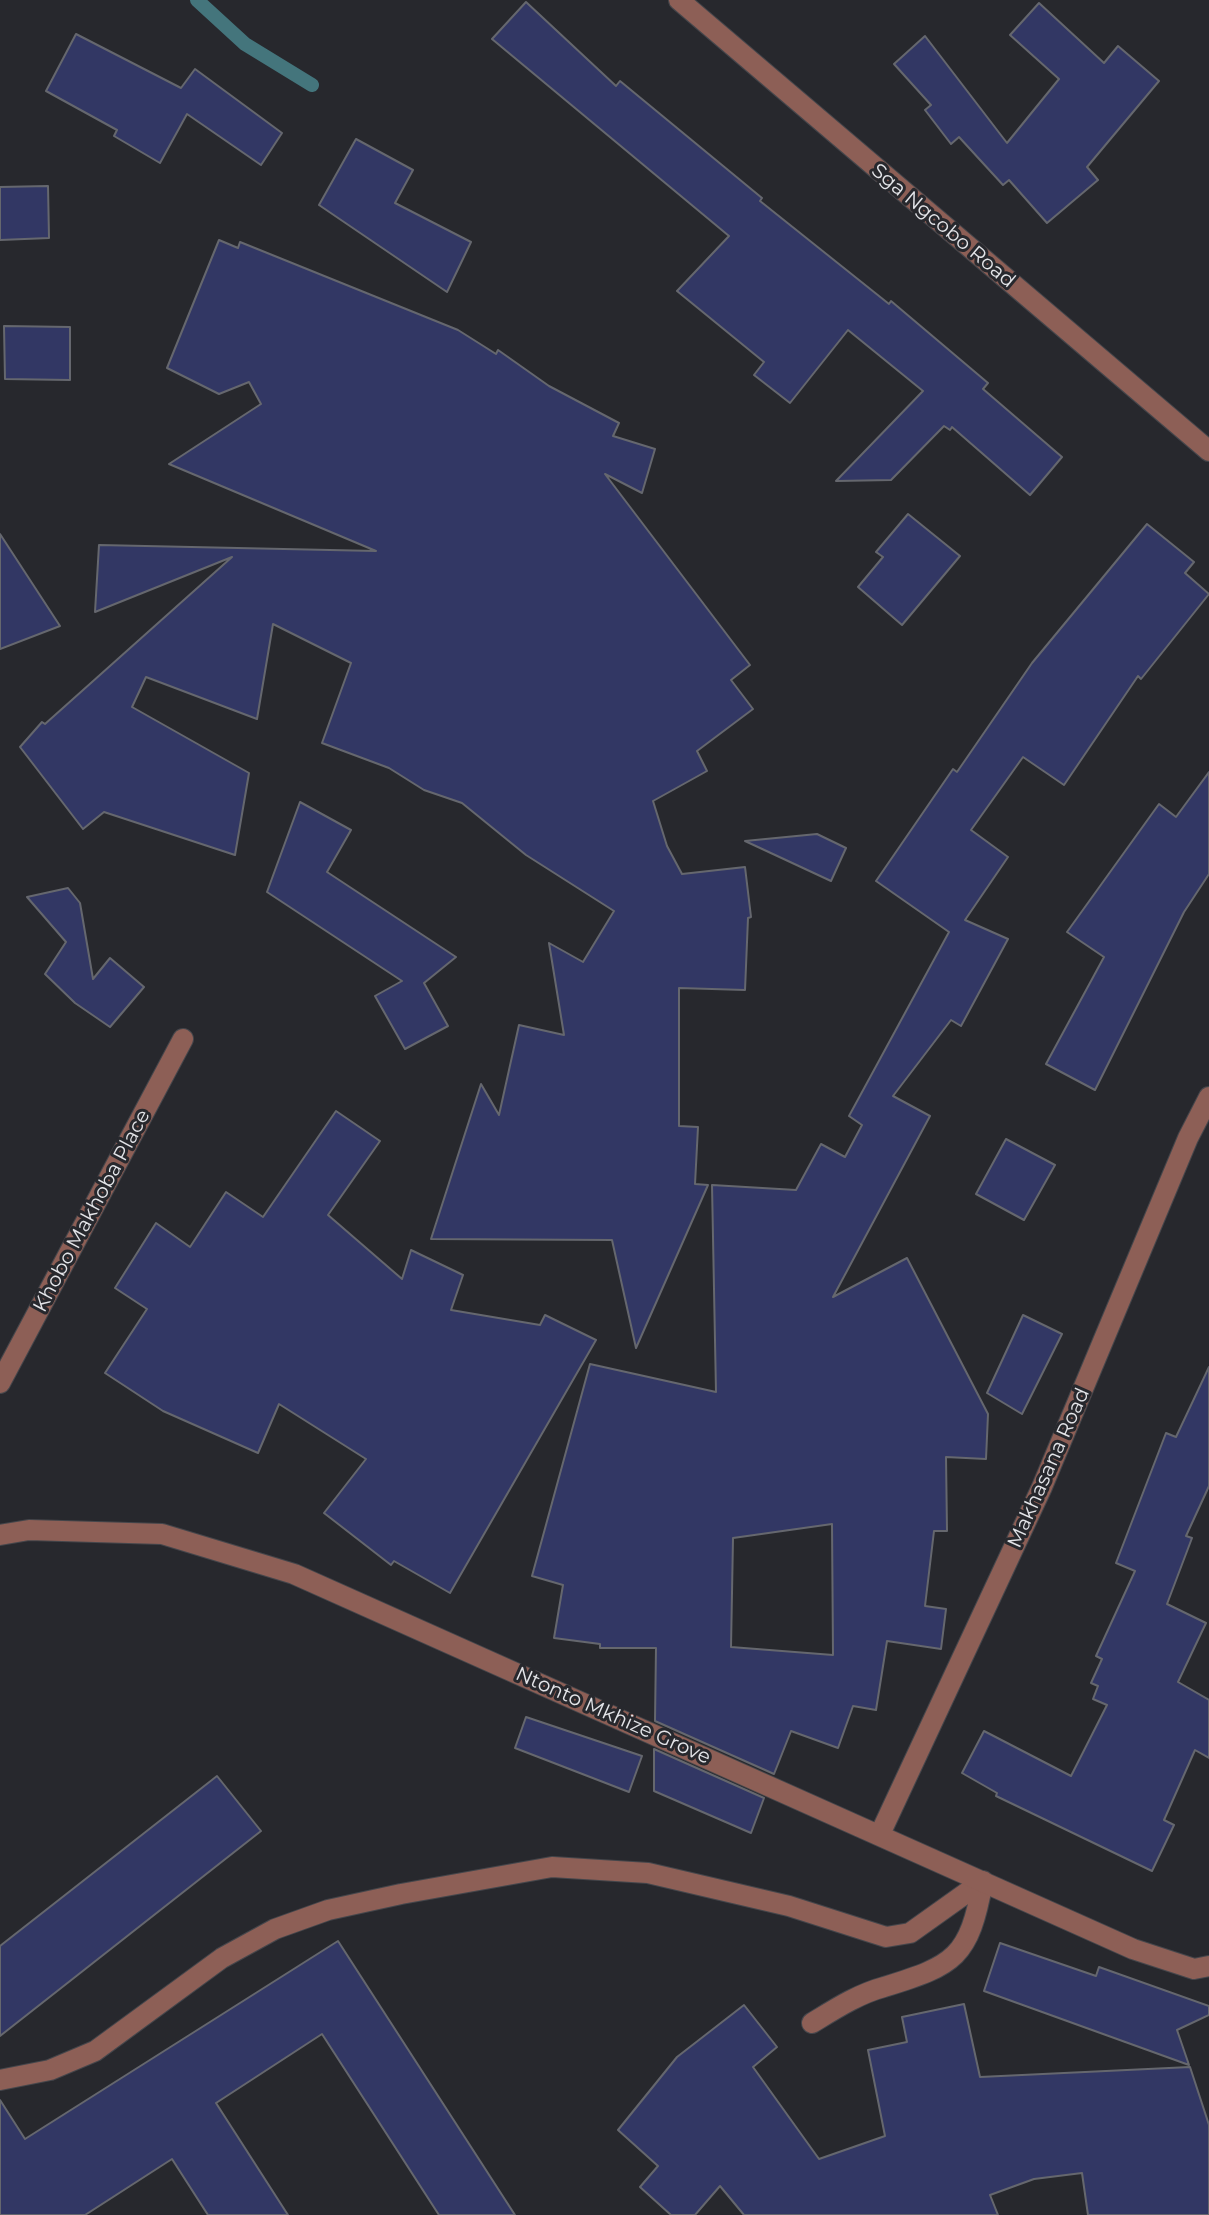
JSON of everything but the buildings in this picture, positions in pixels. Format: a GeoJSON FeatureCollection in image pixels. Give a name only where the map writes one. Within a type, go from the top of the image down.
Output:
{"type":"FeatureCollection","features":[{"type":"Feature","properties":{"kind":"street","name":"Sga Ngcobo Road"},"geometry":{"type":"LineString","coordinates":[[679,0],[1209,451]]}},
{"type":"Feature","properties":{"kind":"street","name":"Khobo Makhoba Place"},"geometry":{"type":"LineString","coordinates":[[0,1383],[183,1039]]}},
{"type":"Feature","properties":{"kind":"street","name":"Makhasana Road"},"geometry":{"type":"LineString","coordinates":[[880,1834],[1042,1487],[1188,1138],[1209,1097]]}},
{"type":"Feature","properties":{"kind":"street","name":"Ntonto Mkhize Grove"},"geometry":{"type":"LineString","coordinates":[[0,1535],[29,1530],[162,1534],[294,1574],[1133,1949],[1194,1969],[1209,1966]]}},
{"type":"Feature","properties":{"kind":"street"},"geometry":{"type":"LineString","coordinates":[[0,2080],[50,2070],[95,2051],[222,1958],[275,1929],[328,1910],[401,1894],[552,1867],[648,1873],[789,1906],[886,1937],[910,1933],[983,1881]]}},
{"type":"Feature","properties":{"kind":"street"},"geometry":{"type":"LineString","coordinates":[[812,2023],[861,1996],[942,1967],[961,1946],[976,1918],[983,1881]]}},
{"type":"Feature","properties":{"kind":"waterway"},"geometry":{"type":"LineString","coordinates":[[197,0],[245,44],[312,85]]}}]}
